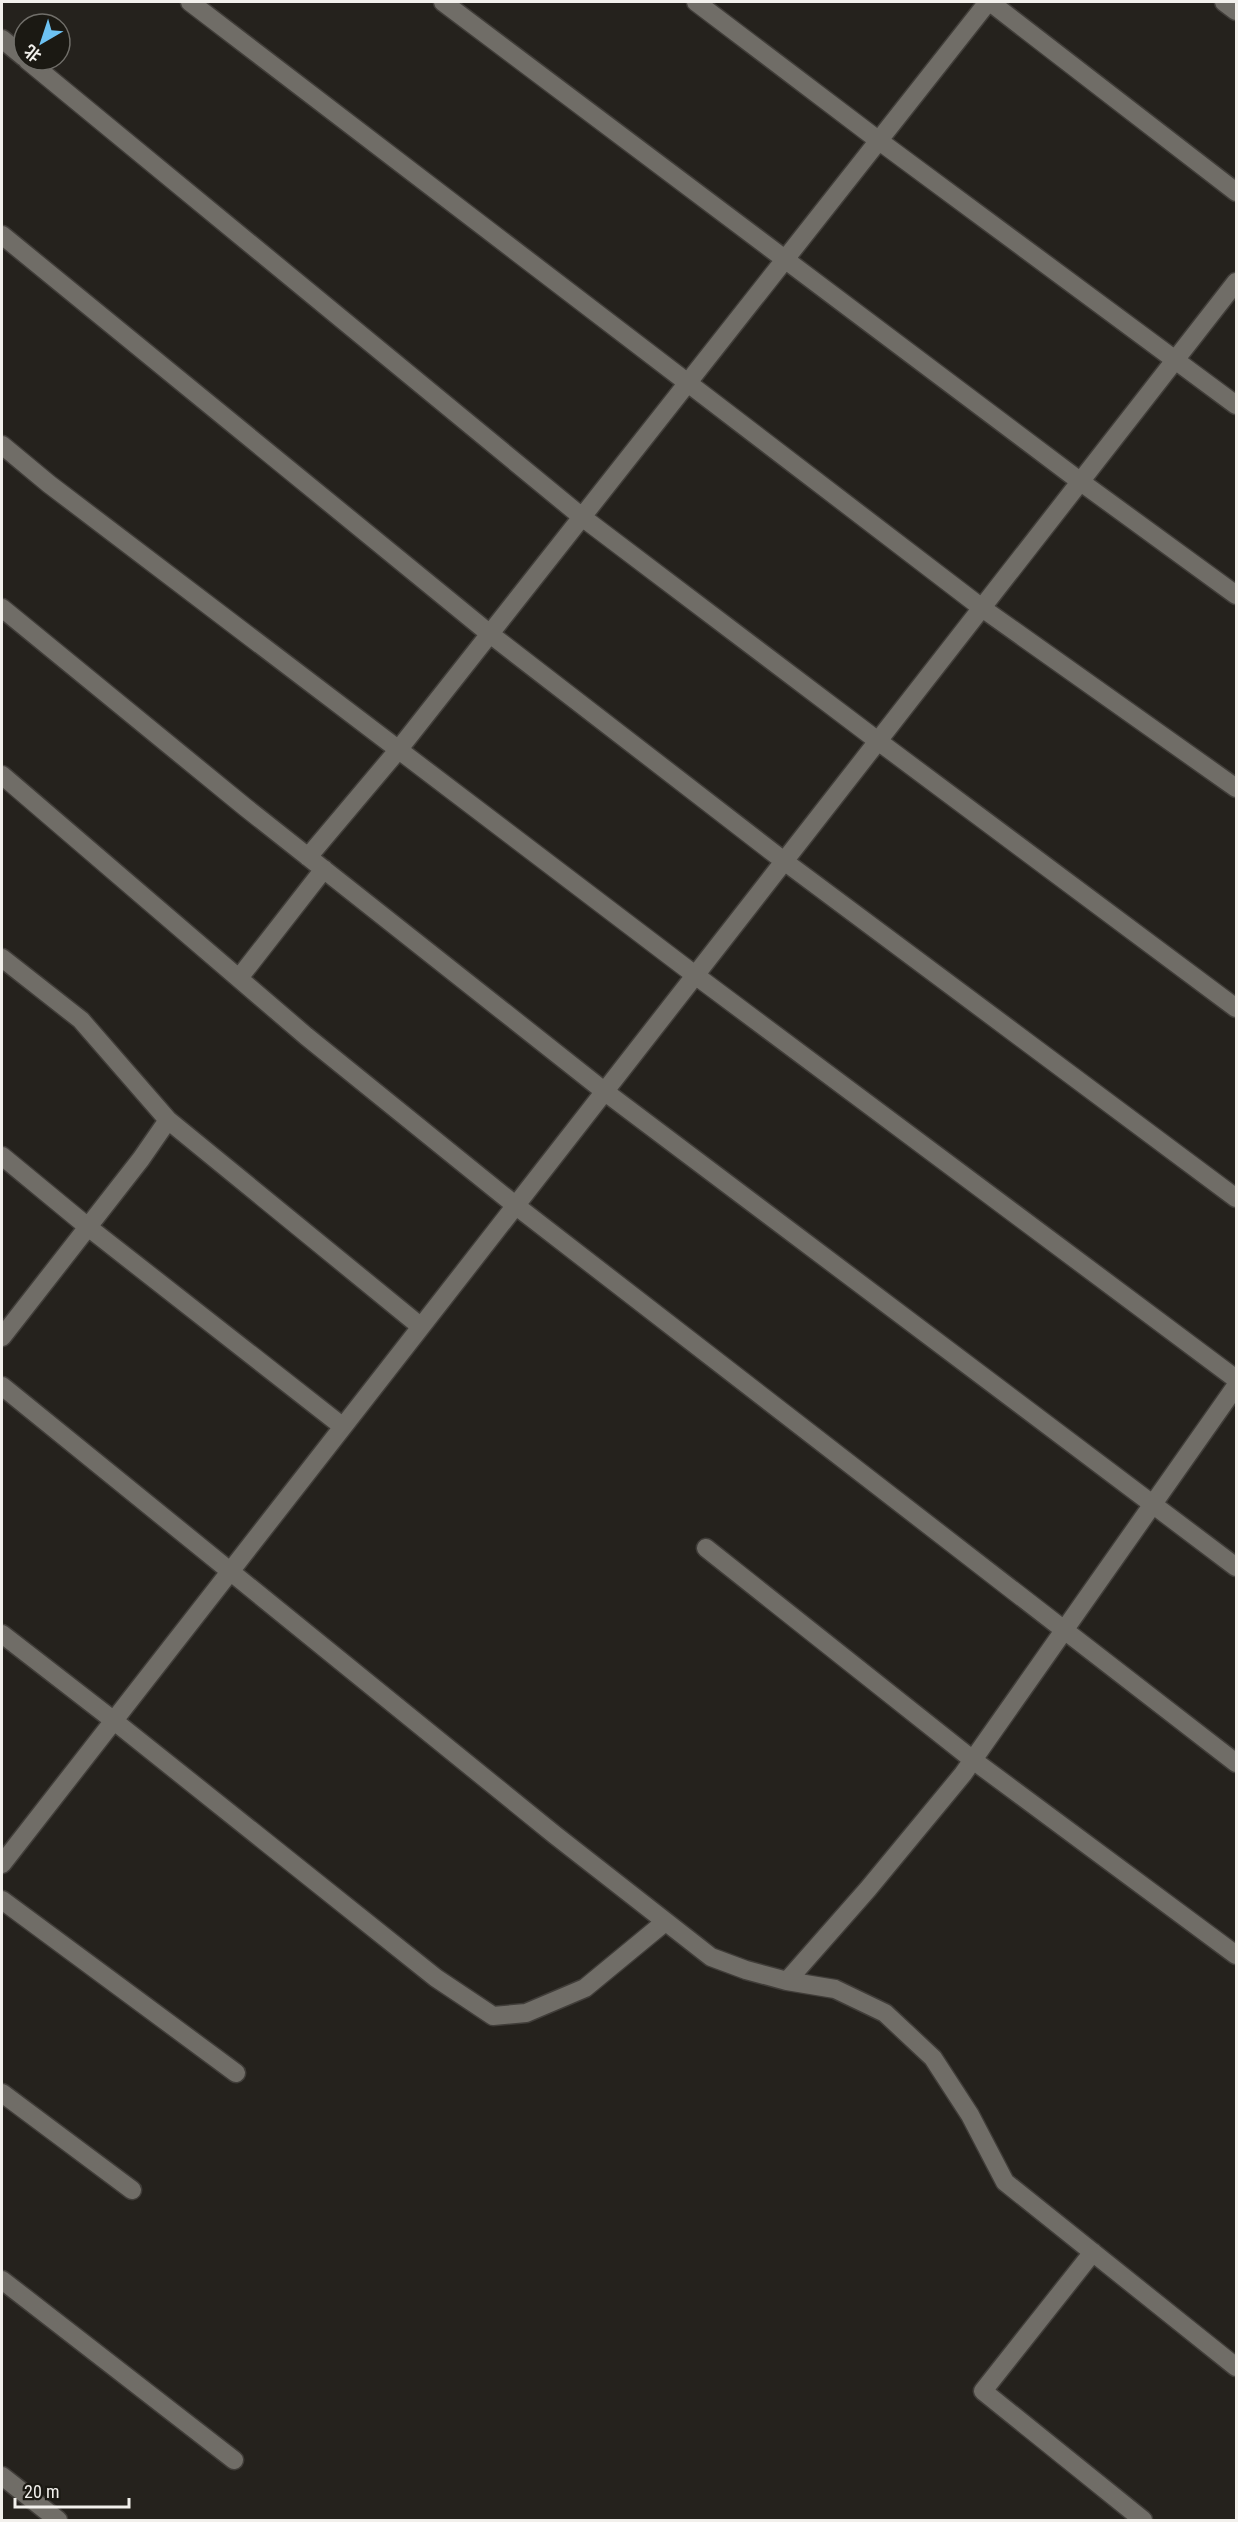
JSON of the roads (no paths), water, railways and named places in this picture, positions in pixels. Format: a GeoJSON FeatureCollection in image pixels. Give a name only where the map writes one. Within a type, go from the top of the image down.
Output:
{"type":"FeatureCollection","features":[{"type":"Feature","properties":{"kind":"street"},"geometry":{"type":"LineString","coordinates":[[190,2],[982,608],[1236,788]]}},
{"type":"Feature","properties":{"kind":"street"},"geometry":{"type":"LineString","coordinates":[[443,2],[1080,482],[1236,596]]}},
{"type":"Feature","properties":{"kind":"street"},"geometry":{"type":"LineString","coordinates":[[696,2],[1236,405]]}},
{"type":"Feature","properties":{"kind":"street"},"geometry":{"type":"LineString","coordinates":[[308,857],[399,749],[989,2],[1236,192]]}},
{"type":"Feature","properties":{"kind":"street"},"geometry":{"type":"LineString","coordinates":[[1224,2],[1236,11]]}},
{"type":"Feature","properties":{"kind":"street"},"geometry":{"type":"LineString","coordinates":[[42,72],[582,517],[1236,1008]]}},
{"type":"Feature","properties":{"kind":"street"},"geometry":{"type":"LineString","coordinates":[[2,235],[490,634],[784,861],[1236,1198]]}},
{"type":"Feature","properties":{"kind":"street"},"geometry":{"type":"LineString","coordinates":[[2,1864],[1236,282]]}},
{"type":"Feature","properties":{"kind":"street"},"geometry":{"type":"LineString","coordinates":[[2,445],[49,484],[695,975],[1236,1379]]}},
{"type":"Feature","properties":{"kind":"street"},"geometry":{"type":"LineString","coordinates":[[2,608],[308,857],[604,1091],[1236,1567]]}},
{"type":"Feature","properties":{"kind":"street"},"geometry":{"type":"LineString","coordinates":[[2,776],[306,1036],[515,1205],[1236,1763]]}},
{"type":"Feature","properties":{"kind":"street"},"geometry":{"type":"LineString","coordinates":[[239,978],[324,869]]}},
{"type":"Feature","properties":{"kind":"street"},"geometry":{"type":"LineString","coordinates":[[2,958],[81,1020],[168,1120],[420,1326]]}},
{"type":"Feature","properties":{"kind":"street"},"geometry":{"type":"LineString","coordinates":[[2,1337],[141,1159],[168,1120]]}},
{"type":"Feature","properties":{"kind":"street"},"geometry":{"type":"LineString","coordinates":[[2,1156],[88,1227],[342,1426]]}},
{"type":"Feature","properties":{"kind":"street"},"geometry":{"type":"LineString","coordinates":[[2,1386],[555,1835],[711,1957],[746,1970],[787,1981],[835,1989],[885,2013],[933,2058],[970,2115],[1005,2182],[1236,2367]]}},
{"type":"Feature","properties":{"kind":"street"},"geometry":{"type":"LineString","coordinates":[[787,1981],[868,1889],[973,1760],[1236,1386]]}},
{"type":"Feature","properties":{"kind":"street"},"geometry":{"type":"LineString","coordinates":[[706,1548],[973,1760],[1236,1955]]}},
{"type":"Feature","properties":{"kind":"street"},"geometry":{"type":"LineString","coordinates":[[2,1634],[436,1978],[493,2016],[526,2013],[585,1988],[665,1922]]}},
{"type":"Feature","properties":{"kind":"street"},"geometry":{"type":"LineString","coordinates":[[2,1900],[236,2073]]}},
{"type":"Feature","properties":{"kind":"street"},"geometry":{"type":"LineString","coordinates":[[2,2093],[132,2190]]}},
{"type":"Feature","properties":{"kind":"street"},"geometry":{"type":"LineString","coordinates":[[1093,2252],[983,2391],[1143,2520]]}},
{"type":"Feature","properties":{"kind":"street"},"geometry":{"type":"LineString","coordinates":[[2,2280],[234,2460]]}},
{"type":"Feature","properties":{"kind":"street"},"geometry":{"type":"LineString","coordinates":[[2,2476],[58,2520]]}}]}
